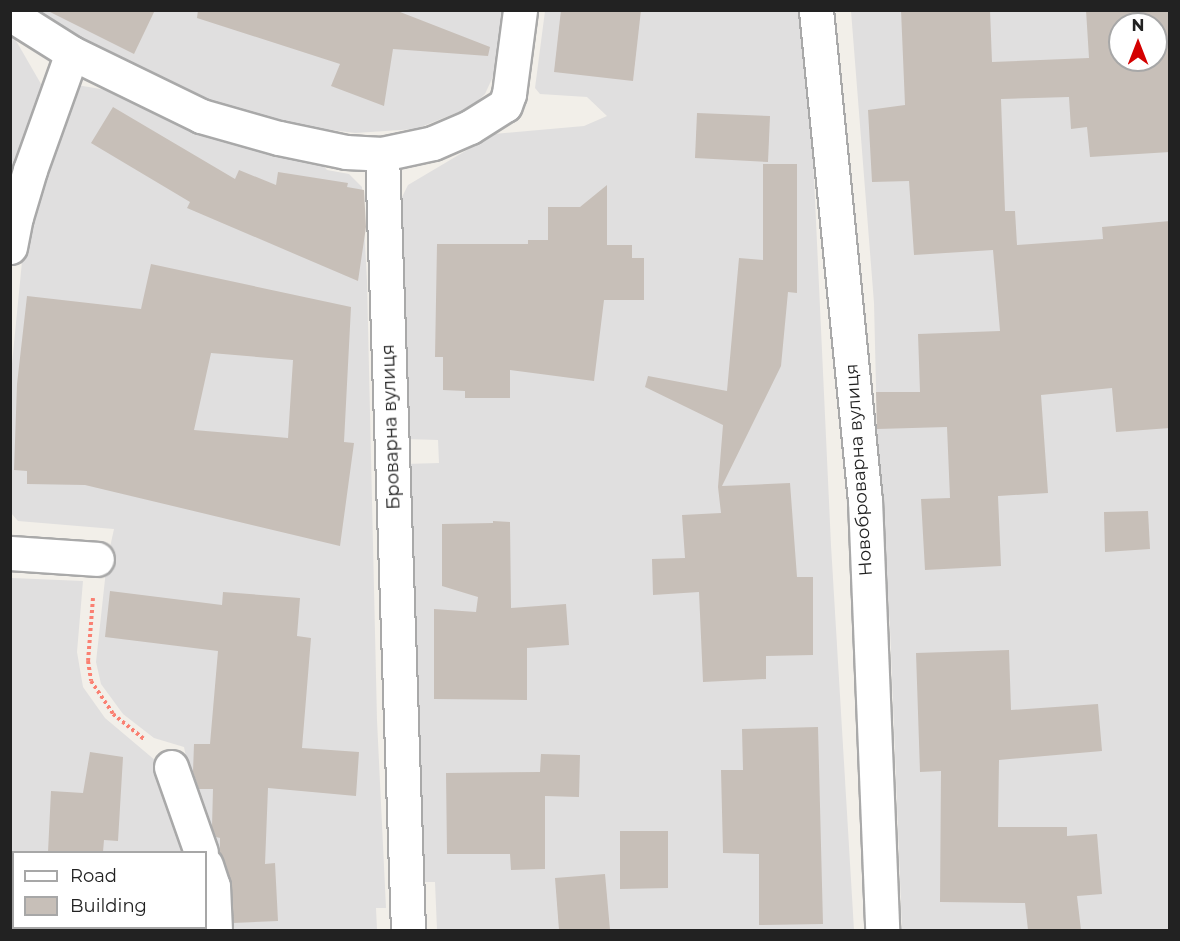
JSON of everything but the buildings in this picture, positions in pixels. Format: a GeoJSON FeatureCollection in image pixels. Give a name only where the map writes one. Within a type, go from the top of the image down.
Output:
{"type":"FeatureCollection","features":[{"type":"Feature","properties":{"kind":"street"},"geometry":{"type":"LineString","coordinates":[[10,14],[72,53],[201,116],[279,138],[346,152],[382,154],[433,143],[470,127],[505,105],[509,94],[520,10]]}},
{"type":"Feature","properties":{"kind":"street","name":"Новоброварна вулиця"},"geometry":{"type":"LineString","coordinates":[[816,10],[864,500],[882,930]]}},
{"type":"Feature","properties":{"kind":"street"},"geometry":{"type":"LineString","coordinates":[[10,247],[30,170],[72,53]]}},
{"type":"Feature","properties":{"kind":"street","name":"Броварна вулиця"},"geometry":{"type":"LineString","coordinates":[[382,154],[408,930]]}},
{"type":"Feature","properties":{"kind":"street"},"geometry":{"type":"LineString","coordinates":[[10,553],[97,559]]}},
{"type":"Feature","properties":{"kind":"street"},"geometry":{"type":"LineString","coordinates":[[171,767],[201,851]]}},
{"type":"Feature","properties":{"kind":"street"},"geometry":{"type":"LineString","coordinates":[[207,868],[213,886],[215,930]]}},
{"type":"Feature","properties":{"kind":"path"},"geometry":{"type":"LineString","coordinates":[[97,559],[88,650],[90,681],[113,714],[158,750],[171,767]]}},
{"type":"Feature","properties":{"kind":"shaded area"},"geometry":{"type":"Polygon","coordinates":[[[31,11],[505,11],[496,70],[485,94],[471,107],[416,129],[355,133],[292,125],[192,99],[31,11]]]}},
{"type":"Feature","properties":{"kind":"shaded area"},"geometry":{"type":"Polygon","coordinates":[[[545,11],[798,11],[811,113],[831,545],[854,930],[437,930],[435,882],[421,882],[405,464],[439,463],[438,440],[405,439],[401,199],[408,185],[494,134],[584,126],[607,116],[587,97],[540,94],[535,88],[545,11]]]}},
{"type":"Feature","properties":{"kind":"shaded area"},"geometry":{"type":"Polygon","coordinates":[[[851,11],[1169,11],[1169,930],[902,930],[890,628],[877,429],[874,303],[851,11]]]}},
{"type":"Feature","properties":{"kind":"shaded area"},"geometry":{"type":"Polygon","coordinates":[[[11,32],[41,84],[38,106],[11,191],[11,32]]]}},
{"type":"Feature","properties":{"kind":"shaded area"},"geometry":{"type":"Polygon","coordinates":[[[77,85],[112,91],[170,117],[269,154],[322,164],[327,170],[349,174],[362,187],[367,281],[377,720],[386,908],[376,908],[377,930],[221,930],[207,851],[205,851],[184,747],[154,738],[123,714],[101,684],[96,662],[107,561],[114,529],[18,521],[11,513],[11,374],[25,231],[77,85]]]}},
{"type":"Feature","properties":{"kind":"shaded area"},"geometry":{"type":"Polygon","coordinates":[[[12,578],[83,581],[77,652],[83,687],[105,718],[156,761],[180,832],[183,851],[12,851],[12,929],[193,930],[11,930],[12,578]]]}}]}
